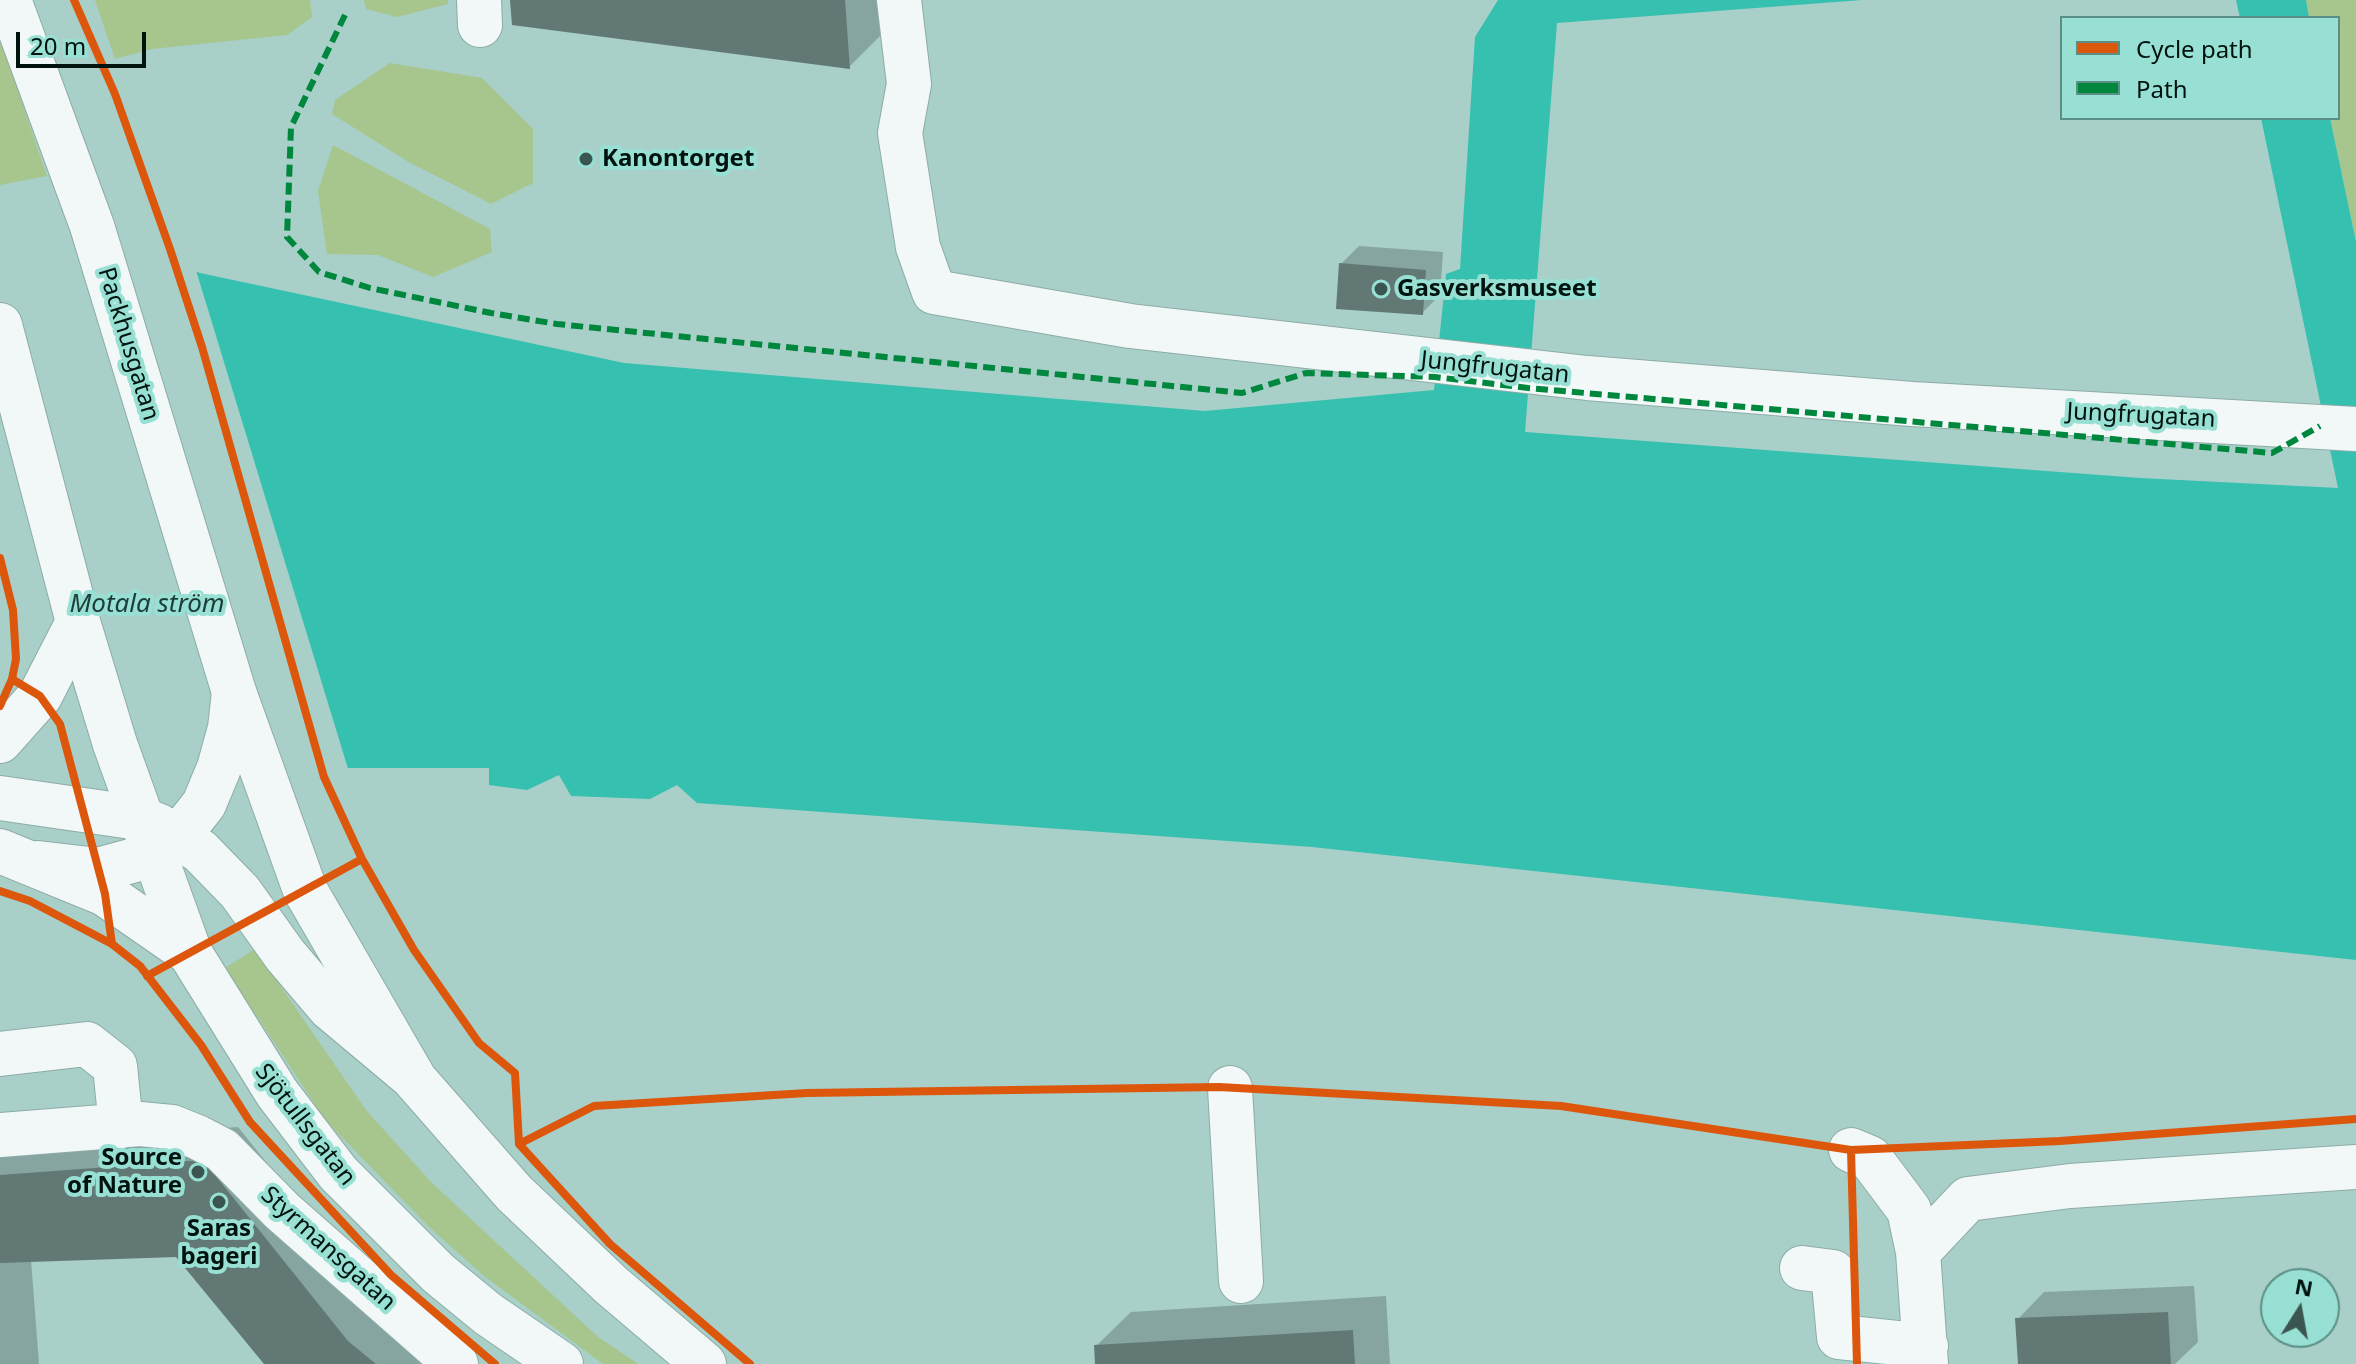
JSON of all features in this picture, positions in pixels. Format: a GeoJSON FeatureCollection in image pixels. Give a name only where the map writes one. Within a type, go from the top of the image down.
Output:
{"type":"FeatureCollection","features":[{"type":"Feature","properties":{"kind":"street","name":"Packhusgatan"},"geometry":{"type":"LineString","coordinates":[[9,0],[92,226],[234,692],[240,770]]}},
{"type":"Feature","properties":{"kind":"street","name":"Jungfrugatan"},"geometry":{"type":"LineString","coordinates":[[899,0],[909,84],[900,133],[918,247],[934,292],[1130,326],[1437,362],[1912,404],[2338,428]]}},
{"type":"Feature","properties":{"kind":"street"},"geometry":{"type":"LineString","coordinates":[[0,325],[78,622],[120,761],[156,837]]}},
{"type":"Feature","properties":{"kind":"street"},"geometry":{"type":"LineString","coordinates":[[0,741],[40,696],[78,622]]}},
{"type":"Feature","properties":{"kind":"street"},"geometry":{"type":"LineString","coordinates":[[19,857],[98,870],[156,837],[204,804],[240,770],[415,1080]]}},
{"type":"Feature","properties":{"kind":"street"},"geometry":{"type":"LineString","coordinates":[[0,798],[156,837],[223,871],[285,955],[330,1008],[415,1080],[514,1193],[611,1285],[704,1364]]}},
{"type":"Feature","properties":{"kind":"street","name":"Sjötullsgatan"},"geometry":{"type":"LineString","coordinates":[[156,837],[190,953],[277,1093],[338,1173],[438,1273],[488,1314],[561,1364]]}},
{"type":"Feature","properties":{"kind":"street"},"geometry":{"type":"LineString","coordinates":[[19,857],[105,894],[190,953]]}},
{"type":"Feature","properties":{"kind":"street"},"geometry":{"type":"LineString","coordinates":[[0,1054],[87,1044],[115,1066],[121,1126]]}},
{"type":"Feature","properties":{"kind":"street"},"geometry":{"type":"LineString","coordinates":[[1230,1088],[1241,1281]]}},
{"type":"Feature","properties":{"kind":"street","name":"Styrmansgatan"},"geometry":{"type":"LineString","coordinates":[[0,1135],[121,1126],[172,1127],[197,1137],[222,1150],[282,1211],[456,1364]]}},
{"type":"Feature","properties":{"kind":"street"},"geometry":{"type":"LineString","coordinates":[[1802,1268],[1833,1272],[1839,1337],[1926,1355],[1918,1252],[1909,1210],[1870,1158],[1851,1150]]}},
{"type":"Feature","properties":{"kind":"street"},"geometry":{"type":"LineString","coordinates":[[1918,1252],[1968,1199],[2070,1186],[2356,1167]]}},
{"type":"Feature","properties":{"kind":"shaded area"},"geometry":{"type":"Polygon","coordinates":[[[95,0],[310,0],[312,17],[287,35],[152,49],[115,59],[95,0]]]}},
{"type":"Feature","properties":{"kind":"shaded area"},"geometry":{"type":"Polygon","coordinates":[[[364,0],[448,0],[448,4],[397,17],[366,9],[364,0]]]}},
{"type":"Feature","properties":{"kind":"shaded area"},"geometry":{"type":"Polygon","coordinates":[[[2306,0],[2356,0],[2356,242],[2330,120],[2340,120],[2340,16],[2309,16],[2306,0]]]}},
{"type":"Feature","properties":{"kind":"shaded area"},"geometry":{"type":"Polygon","coordinates":[[[0,38],[47,176],[0,185],[0,38]]]}},
{"type":"Feature","properties":{"kind":"shaded area"},"geometry":{"type":"Polygon","coordinates":[[[390,63],[482,78],[533,129],[533,183],[491,204],[407,161],[332,114],[335,100],[390,63]]]}},
{"type":"Feature","properties":{"kind":"shaded area"},"geometry":{"type":"Polygon","coordinates":[[[333,145],[490,229],[492,252],[433,277],[378,255],[327,254],[318,191],[333,145]]]}},
{"type":"Feature","properties":{"kind":"shaded area"},"geometry":{"type":"Polygon","coordinates":[[[255,949],[366,1110],[431,1182],[597,1336],[638,1364],[603,1364],[484,1276],[430,1228],[326,1121],[225,968],[255,949]]]}},
{"type":"Feature","properties":{"kind":"water"},"geometry":{"type":"Polygon","coordinates":[[[1498,0],[1862,0],[1557,23],[1525,432],[2140,478],[2338,488],[2261,120],[2330,120],[2356,242],[2356,960],[1312,847],[697,803],[677,785],[650,799],[571,796],[559,775],[527,790],[489,785],[489,768],[349,768],[0,741],[0,209],[200,273],[624,363],[1205,411],[1434,390],[1446,274],[1460,269],[1475,37],[1498,0]]]}},
{"type":"Feature","properties":{"kind":"water"},"geometry":{"type":"Polygon","coordinates":[[[2236,0],[2306,0],[2309,16],[2240,16],[2236,0]]]}},
{"type":"Feature","properties":{"kind":"pier","name":"Motala ström"},"geometry":{"type":"Polygon","coordinates":[[[0,205],[195,267],[349,772],[0,745],[0,205]]]}},
{"type":"Feature","properties":{"kind":"building"},"geometry":{"type":"Polygon","coordinates":[[[510,0],[845,0],[850,69],[512,25],[510,0]]]}},
{"type":"Feature","properties":{"kind":"building","name":"Gasverksmuseet"},"geometry":{"type":"Polygon","coordinates":[[[1339,263],[1426,270],[1423,315],[1336,309],[1339,263]]]}},
{"type":"Feature","properties":{"kind":"building"},"geometry":{"type":"Polygon","coordinates":[[[203,1160],[348,1341],[376,1364],[264,1364],[176,1257],[0,1263],[0,1175],[203,1160]]]}},
{"type":"Feature","properties":{"kind":"building"},"geometry":{"type":"Polygon","coordinates":[[[2168,1312],[2171,1364],[2018,1364],[2015,1318],[2168,1312]]]}},
{"type":"Feature","properties":{"kind":"building"},"geometry":{"type":"Polygon","coordinates":[[[1353,1330],[1355,1364],[1095,1364],[1094,1345],[1353,1330]]]}},
{"type":"Feature","properties":{"kind":"marked path"},"geometry":{"type":"LineString","coordinates":[[345,15],[291,127],[287,237],[319,272],[370,288],[557,324],[1242,393],[1306,373],[1435,377],[1528,388],[2272,453],[2320,426]]}},
{"type":"Feature","properties":{"kind":"cycle path"},"geometry":{"type":"LineString","coordinates":[[74,0],[115,94],[170,249],[202,347],[324,777],[362,859],[414,950],[479,1043],[515,1073],[519,1144],[610,1244],[750,1364]]}},
{"type":"Feature","properties":{"kind":"cycle path"},"geometry":{"type":"LineString","coordinates":[[0,558],[13,610],[16,659],[12,679],[0,706]]}},
{"type":"Feature","properties":{"kind":"cycle path"},"geometry":{"type":"LineString","coordinates":[[12,679],[40,696],[60,724],[105,894],[112,944]]}},
{"type":"Feature","properties":{"kind":"cycle path"},"geometry":{"type":"LineString","coordinates":[[147,976],[362,859]]}},
{"type":"Feature","properties":{"kind":"cycle path"},"geometry":{"type":"LineString","coordinates":[[0,891],[30,901],[112,944],[140,966],[201,1045],[250,1122],[391,1275],[495,1364]]}},
{"type":"Feature","properties":{"kind":"cycle path"},"geometry":{"type":"LineString","coordinates":[[519,1144],[594,1106],[807,1093],[1219,1087],[1561,1106],[1851,1150],[2060,1141],[2356,1119]]}},
{"type":"Feature","properties":{"kind":"cycle path"},"geometry":{"type":"LineString","coordinates":[[1851,1150],[1857,1364]]}},
{"type":"Feature","properties":{"kind":"place","name":"Kanontorget"},"geometry":{"type":"Point","coordinates":[586,159]}},
{"type":"Feature","properties":{"kind":"place","name":"Gasverksmuseet"},"geometry":{"type":"Point","coordinates":[1381,289]}},
{"type":"Feature","properties":{"kind":"place","name":"Source of Nature"},"geometry":{"type":"Point","coordinates":[198,1172]}},
{"type":"Feature","properties":{"kind":"place","name":"Saras bageri"},"geometry":{"type":"Point","coordinates":[219,1202]}}]}
